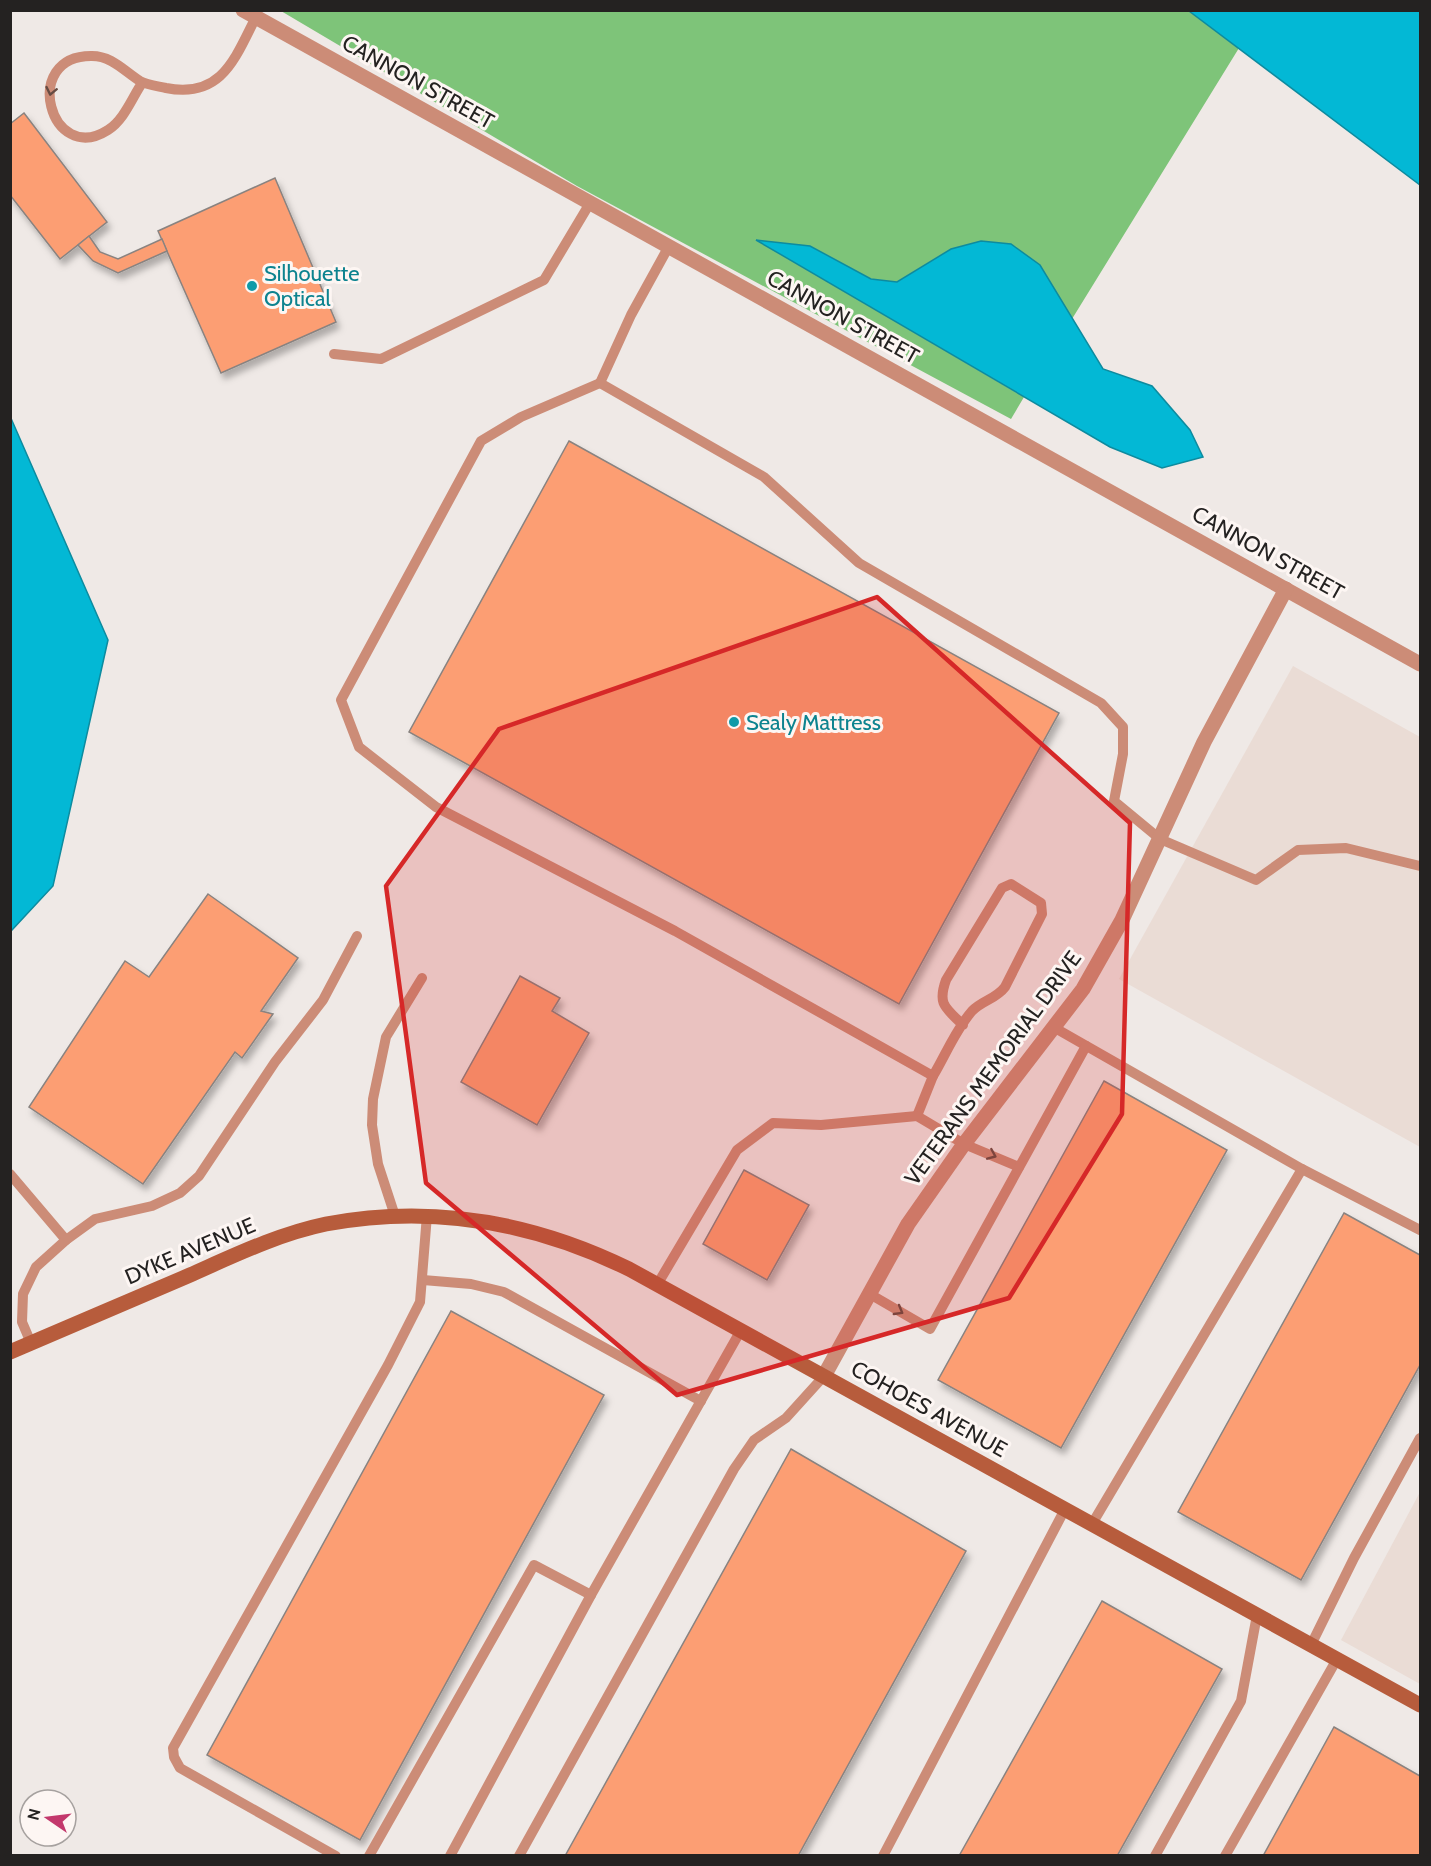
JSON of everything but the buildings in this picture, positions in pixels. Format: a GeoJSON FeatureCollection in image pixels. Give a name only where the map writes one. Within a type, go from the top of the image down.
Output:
{"type":"FeatureCollection","features":[{"type":"Feature","properties":{"kind":"street","name":"CANNON STREET"},"geometry":{"type":"LineString","coordinates":[[249,14],[1420,663]]}},
{"type":"Feature","properties":{"kind":"street","name":"VETERANS MEMORIAL DRIVE"},"geometry":{"type":"LineString","coordinates":[[824,1376],[908,1224],[964,1144],[1055,1028],[1102,956],[1204,742],[1286,589]]}},
{"type":"Feature","properties":{"kind":"street","name":"COHOES AVENUE"},"geometry":{"type":"LineString","coordinates":[[395,1216],[427,1215],[509,1224],[552,1236],[591,1251],[741,1330],[1420,1705]]}},
{"type":"Feature","properties":{"kind":"street","name":"DYKE AVENUE"},"geometry":{"type":"LineString","coordinates":[[10,1352],[286,1235],[324,1225],[395,1216]]}},
{"type":"Feature","properties":{"kind":"lane"},"geometry":{"type":"LineString","coordinates":[[142,83],[122,117],[108,130],[92,136],[74,135],[59,125],[48,105],[51,86],[58,70],[74,59],[93,56],[111,60],[142,83],[180,91],[202,87],[228,71],[249,14]]}},
{"type":"Feature","properties":{"kind":"lane"},"geometry":{"type":"LineString","coordinates":[[334,354],[381,359],[544,280],[590,203]]}},
{"type":"Feature","properties":{"kind":"lane"},"geometry":{"type":"LineString","coordinates":[[669,246],[631,315],[600,383],[521,417],[482,441],[341,700],[359,747],[436,807],[685,936],[933,1076]]}},
{"type":"Feature","properties":{"kind":"lane"},"geometry":{"type":"LineString","coordinates":[[600,383],[764,477],[859,563],[1101,703],[1123,727],[1123,754],[1114,801],[1160,838],[1256,880],[1298,850],[1346,849],[1420,866]]}},
{"type":"Feature","properties":{"kind":"lane"},"geometry":{"type":"LineString","coordinates":[[917,1116],[933,1076],[963,1025],[981,1002],[998,997],[1042,914],[1041,903],[1011,884],[1002,888],[946,980],[941,994],[943,1005],[963,1025]]}},
{"type":"Feature","properties":{"kind":"lane"},"geometry":{"type":"LineString","coordinates":[[31,1343],[22,1322],[23,1294],[36,1267],[66,1240],[95,1220],[152,1206],[180,1193],[199,1176],[275,1062],[323,1000],[357,936]]}},
{"type":"Feature","properties":{"kind":"lane"},"geometry":{"type":"LineString","coordinates":[[395,1216],[378,1164],[372,1125],[373,1099],[386,1037],[422,978]]}},
{"type":"Feature","properties":{"kind":"lane"},"geometry":{"type":"LineString","coordinates":[[1055,1028],[1302,1169],[1420,1230]]}},
{"type":"Feature","properties":{"kind":"lane"},"geometry":{"type":"LineString","coordinates":[[868,1293],[930,1329],[1086,1046]]}},
{"type":"Feature","properties":{"kind":"lane"},"geometry":{"type":"LineString","coordinates":[[657,1285],[737,1150],[773,1123],[821,1125],[917,1116],[964,1144],[1019,1167]]}},
{"type":"Feature","properties":{"kind":"lane"},"geometry":{"type":"LineString","coordinates":[[1092,1524],[1302,1169]]}},
{"type":"Feature","properties":{"kind":"lane"},"geometry":{"type":"LineString","coordinates":[[10,1174],[66,1240]]}},
{"type":"Feature","properties":{"kind":"lane"},"geometry":{"type":"LineString","coordinates":[[336,1856],[180,1768],[174,1757],[173,1748],[388,1365],[420,1302],[427,1215]]}},
{"type":"Feature","properties":{"kind":"lane"},"geometry":{"type":"LineString","coordinates":[[423,1280],[471,1284],[504,1292],[535,1307],[701,1401]]}},
{"type":"Feature","properties":{"kind":"lane"},"geometry":{"type":"LineString","coordinates":[[450,1856],[591,1594],[741,1330]]}},
{"type":"Feature","properties":{"kind":"lane"},"geometry":{"type":"LineString","coordinates":[[519,1856],[734,1469],[754,1440],[786,1419],[824,1376]]}},
{"type":"Feature","properties":{"kind":"lane"},"geometry":{"type":"LineString","coordinates":[[1311,1645],[1354,1558],[1420,1438]]}},
{"type":"Feature","properties":{"kind":"lane"},"geometry":{"type":"LineString","coordinates":[[884,1856],[1065,1509]]}},
{"type":"Feature","properties":{"kind":"lane"},"geometry":{"type":"LineString","coordinates":[[369,1856],[534,1565],[591,1594]]}},
{"type":"Feature","properties":{"kind":"lane"},"geometry":{"type":"LineString","coordinates":[[1155,1856],[1241,1701],[1257,1615]]}},
{"type":"Feature","properties":{"kind":"lane"},"geometry":{"type":"LineString","coordinates":[[1226,1856],[1337,1659]]}},
{"type":"Feature","properties":{"kind":"highlighted area"},"geometry":{"type":"Polygon","coordinates":[[[877,597],[1130,823],[1122,1114],[1009,1298],[677,1395],[426,1183],[386,886],[499,729],[877,597]]]}},
{"type":"Feature","properties":{"kind":"shaded area"},"geometry":{"type":"Polygon","coordinates":[[[1293,666],[1420,737],[1420,1147],[1119,979],[1293,666]]]}},
{"type":"Feature","properties":{"kind":"shaded area"},"geometry":{"type":"Polygon","coordinates":[[[1420,1492],[1420,1684],[1341,1640],[1420,1492]]]}},
{"type":"Feature","properties":{"kind":"green space"},"geometry":{"type":"Polygon","coordinates":[[[1189,10],[1239,48],[1072,319],[1064,308],[951,249],[897,282],[871,279],[810,246],[758,241],[1024,397],[1011,419],[577,186],[281,11],[1189,10]]]}},
{"type":"Feature","properties":{"kind":"water"},"geometry":{"type":"Polygon","coordinates":[[[1189,11],[1420,11],[1420,185],[1189,11]]]}},
{"type":"Feature","properties":{"kind":"water"},"geometry":{"type":"Polygon","coordinates":[[[756,240],[810,246],[871,279],[897,282],[951,249],[981,241],[1011,244],[1040,265],[1103,369],[1152,386],[1190,430],[1203,457],[1162,468],[1110,447],[756,240]]]}},
{"type":"Feature","properties":{"kind":"water"},"geometry":{"type":"Polygon","coordinates":[[[10,416],[108,640],[53,886],[11,931],[10,416]]]}},
{"type":"Feature","properties":{"kind":"place","name":"Silhouette Optical"},"geometry":{"type":"Point","coordinates":[252,286]}},
{"type":"Feature","properties":{"kind":"place","name":"Sealy Mattress"},"geometry":{"type":"Point","coordinates":[734,722]}}]}
